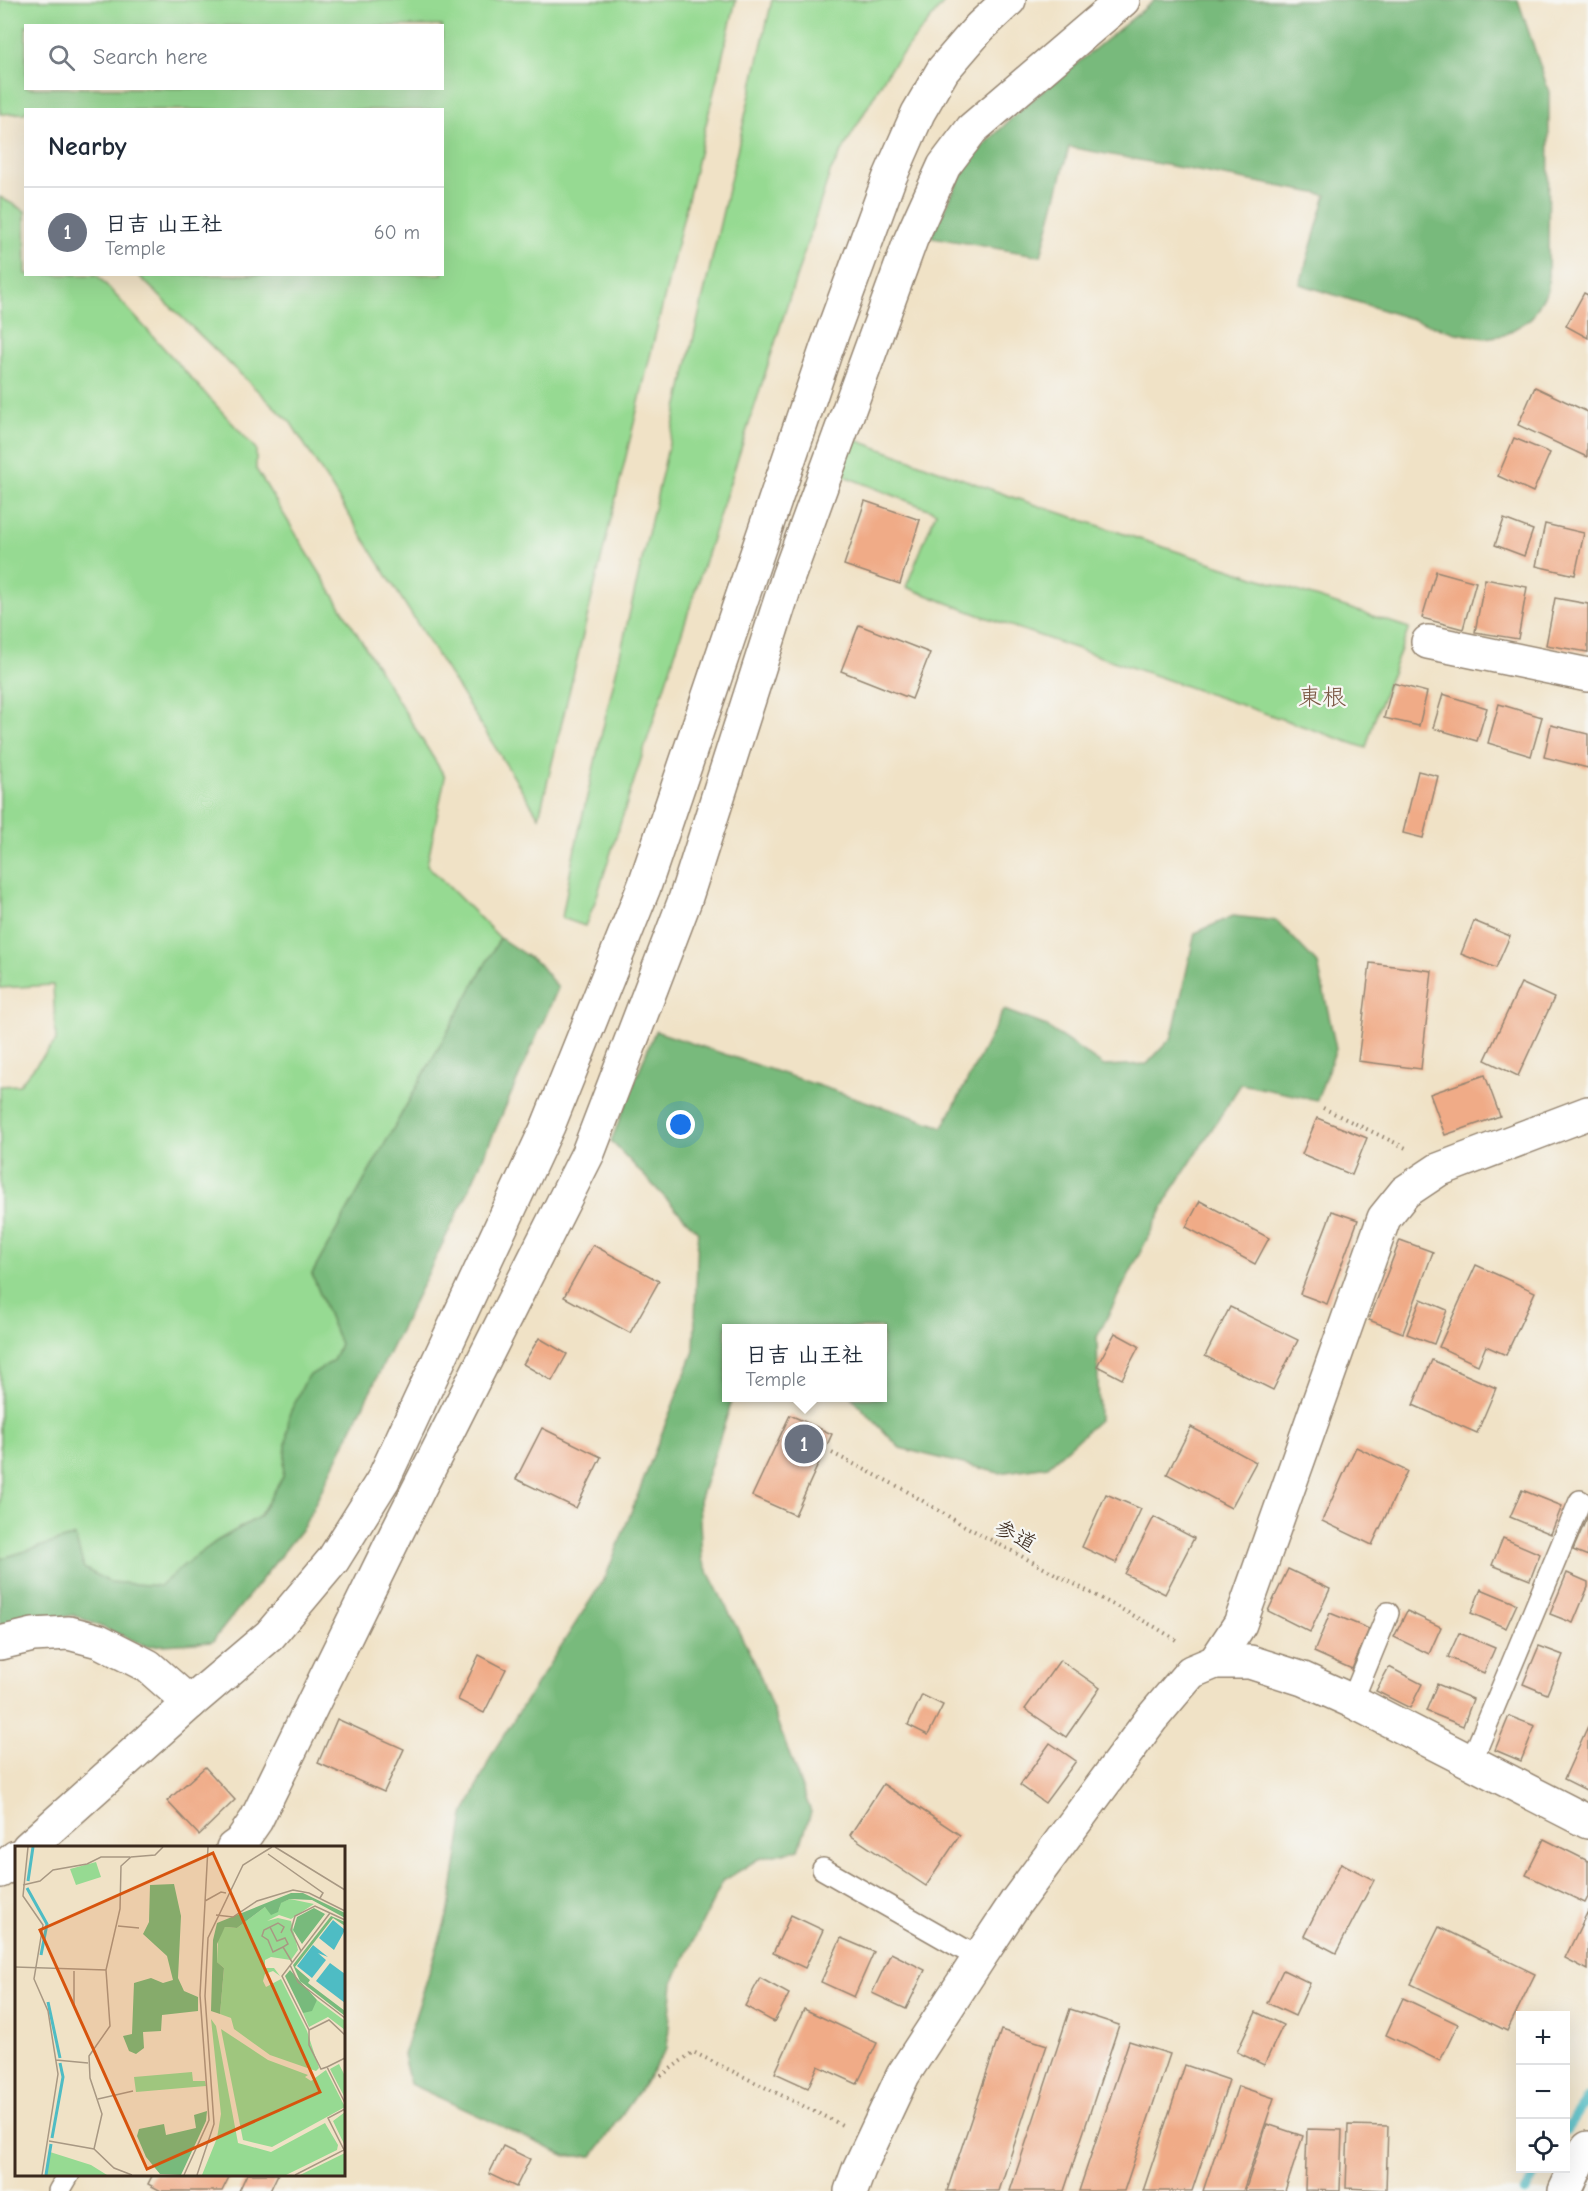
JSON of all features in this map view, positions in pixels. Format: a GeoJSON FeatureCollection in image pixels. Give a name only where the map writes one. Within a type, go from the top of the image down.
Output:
{"type":"FeatureCollection","features":[{"type":"Feature","properties":{"kind":"street"},"geometry":{"type":"LineString","coordinates":[[34,1846],[190,1703],[270,1635],[333,1560],[383,1480],[548,1126],[644,887],[826,350],[889,179],[918,113],[943,70],[980,27],[1009,0]]}},
{"type":"Feature","properties":{"kind":"street"},"geometry":{"type":"LineString","coordinates":[[236,1846],[256,1820],[396,1534],[588,1153],[681,911],[788,577],[911,239],[944,166],[972,129],[1123,0]]}},
{"type":"Feature","properties":{"kind":"street"},"geometry":{"type":"LineString","coordinates":[[1428,642],[1588,675]]}},
{"type":"Feature","properties":{"kind":"street"},"geometry":{"type":"LineString","coordinates":[[1215,1662],[1240,1624],[1384,1218],[1405,1192],[1438,1170],[1588,1113]]}},
{"type":"Feature","properties":{"kind":"street"},"geometry":{"type":"LineString","coordinates":[[477,1275],[516,1295]]}},
{"type":"Feature","properties":{"kind":"street"},"geometry":{"type":"LineString","coordinates":[[0,1643],[33,1635],[69,1633],[99,1641],[148,1666],[190,1703]]}},
{"type":"Feature","properties":{"kind":"street"},"geometry":{"type":"LineString","coordinates":[[851,2191],[903,2075],[979,1958],[1016,1902],[1152,1718],[1191,1672],[1215,1662],[1250,1662],[1303,1679],[1352,1701],[1588,1822]]}},
{"type":"Feature","properties":{"kind":"street"},"geometry":{"type":"LineString","coordinates":[[0,1871],[15,1860]]}},
{"type":"Feature","properties":{"kind":"street"},"geometry":{"type":"LineString","coordinates":[[1565,2191],[1580,2159],[1588,2148]]}},
{"type":"Feature","properties":{"kind":"lane"},"geometry":{"type":"LineString","coordinates":[[1471,1762],[1580,1501]]}},
{"type":"Feature","properties":{"kind":"lane"},"geometry":{"type":"LineString","coordinates":[[1352,1701],[1388,1613]]}},
{"type":"Feature","properties":{"kind":"lane"},"geometry":{"type":"LineString","coordinates":[[823,1869],[979,1958]]}},
{"type":"Feature","properties":{"kind":"lane"},"geometry":{"type":"LineString","coordinates":[[59,2191],[68,2176]]}},
{"type":"Feature","properties":{"kind":"path"},"geometry":{"type":"LineString","coordinates":[[1323,1108],[1420,1156],[1438,1170]]}},
{"type":"Feature","properties":{"kind":"path","name":"参道"},"geometry":{"type":"LineString","coordinates":[[832,1453],[903,1489],[961,1524],[1155,1627],[1186,1646]]}},
{"type":"Feature","properties":{"kind":"path"},"geometry":{"type":"LineString","coordinates":[[661,2076],[693,2052],[872,2141]]}},
{"type":"Feature","properties":{"kind":"green space"},"geometry":{"type":"Polygon","coordinates":[[[0,0],[736,0],[539,817],[291,423],[139,276],[444,276],[444,108],[24,108],[24,113],[0,114],[0,0]]]}},
{"type":"Feature","properties":{"kind":"green space"},"geometry":{"type":"Polygon","coordinates":[[[772,0],[946,0],[889,70],[830,172],[595,902],[585,926],[562,918],[573,857],[772,0]]]}},
{"type":"Feature","properties":{"kind":"green space"},"geometry":{"type":"Polygon","coordinates":[[[1155,0],[1518,0],[1549,92],[1548,290],[1531,319],[1504,335],[1485,338],[1456,333],[1300,284],[1326,195],[1069,147],[1041,256],[931,237],[968,161],[1021,109],[1155,0]]]}},
{"type":"Feature","properties":{"kind":"green space"},"geometry":{"type":"Polygon","coordinates":[[[0,197],[24,210],[24,276],[98,276],[256,449],[256,469],[445,777],[427,865],[500,938],[312,1274],[340,1344],[333,1361],[307,1378],[289,1415],[283,1477],[259,1517],[217,1541],[160,1586],[109,1582],[83,1568],[75,1536],[0,1559],[0,1086],[19,1085],[56,1041],[53,985],[0,988],[0,197]]]}},
{"type":"Feature","properties":{"kind":"green space"},"geometry":{"type":"Polygon","coordinates":[[[853,439],[1015,498],[1409,628],[1374,720],[1366,748],[979,615],[906,587],[936,512],[839,474],[853,439]]]}},
{"type":"Feature","properties":{"kind":"green space"},"geometry":{"type":"Polygon","coordinates":[[[1233,916],[1277,921],[1318,964],[1336,1049],[1317,1100],[1241,1084],[1170,1194],[1097,1337],[1099,1420],[1048,1466],[999,1473],[900,1448],[856,1402],[887,1402],[887,1324],[722,1324],[722,1402],[732,1402],[699,1501],[702,1560],[756,1665],[811,1812],[799,1849],[758,1859],[723,1881],[673,1982],[667,2048],[593,2156],[566,2156],[410,2084],[403,2055],[449,1910],[464,1815],[493,1752],[606,1576],[694,1351],[698,1232],[611,1141],[655,1031],[943,1127],[1004,1010],[1044,1025],[1104,1066],[1147,1064],[1172,1037],[1195,933],[1233,916]]]}},
{"type":"Feature","properties":{"kind":"green space"},"geometry":{"type":"Polygon","coordinates":[[[500,938],[539,964],[558,988],[467,1194],[304,1526],[212,1642],[146,1646],[74,1615],[0,1628],[0,1559],[75,1536],[84,1568],[109,1582],[160,1586],[217,1541],[259,1517],[283,1477],[289,1415],[307,1377],[333,1361],[340,1344],[312,1274],[500,938]]]}},
{"type":"Feature","properties":{"kind":"building"},"geometry":{"type":"Polygon","coordinates":[[[1584,293],[1588,295],[1588,338],[1566,326],[1584,293]]]}},
{"type":"Feature","properties":{"kind":"building"},"geometry":{"type":"Polygon","coordinates":[[[1535,387],[1588,412],[1587,457],[1518,425],[1535,387]]]}},
{"type":"Feature","properties":{"kind":"building"},"geometry":{"type":"Polygon","coordinates":[[[1514,438],[1550,453],[1533,492],[1498,476],[1514,438]]]}},
{"type":"Feature","properties":{"kind":"building"},"geometry":{"type":"Polygon","coordinates":[[[865,501],[920,520],[900,584],[844,565],[865,501]]]}},
{"type":"Feature","properties":{"kind":"building"},"geometry":{"type":"Polygon","coordinates":[[[1504,519],[1533,530],[1524,556],[1495,545],[1504,519]]]}},
{"type":"Feature","properties":{"kind":"building"},"geometry":{"type":"Polygon","coordinates":[[[1545,524],[1584,533],[1575,575],[1536,566],[1545,524]]]}},
{"type":"Feature","properties":{"kind":"building"},"geometry":{"type":"Polygon","coordinates":[[[1436,571],[1476,582],[1463,629],[1422,618],[1436,571]]]}},
{"type":"Feature","properties":{"kind":"building"},"geometry":{"type":"Polygon","coordinates":[[[1485,579],[1527,587],[1518,639],[1475,632],[1485,579]]]}},
{"type":"Feature","properties":{"kind":"building"},"geometry":{"type":"Polygon","coordinates":[[[1555,598],[1588,604],[1588,652],[1546,645],[1555,598]]]}},
{"type":"Feature","properties":{"kind":"building"},"geometry":{"type":"Polygon","coordinates":[[[859,625],[930,653],[912,699],[841,671],[859,625]]]}},
{"type":"Feature","properties":{"kind":"building"},"geometry":{"type":"Polygon","coordinates":[[[1393,683],[1427,692],[1419,726],[1384,718],[1393,683]]]}},
{"type":"Feature","properties":{"kind":"building"},"geometry":{"type":"Polygon","coordinates":[[[1443,694],[1487,708],[1477,741],[1433,728],[1443,694]]]}},
{"type":"Feature","properties":{"kind":"building"},"geometry":{"type":"Polygon","coordinates":[[[1499,704],[1542,717],[1531,756],[1488,743],[1499,704]]]}},
{"type":"Feature","properties":{"kind":"building"},"geometry":{"type":"Polygon","coordinates":[[[1551,725],[1588,734],[1588,768],[1544,757],[1551,725]]]}},
{"type":"Feature","properties":{"kind":"building"},"geometry":{"type":"Polygon","coordinates":[[[1418,771],[1438,776],[1423,838],[1403,833],[1418,771]]]}},
{"type":"Feature","properties":{"kind":"building"},"geometry":{"type":"Polygon","coordinates":[[[1474,921],[1510,936],[1496,968],[1461,954],[1474,921]]]}},
{"type":"Feature","properties":{"kind":"building"},"geometry":{"type":"Polygon","coordinates":[[[1370,963],[1432,971],[1421,1069],[1358,1061],[1370,963]]]}},
{"type":"Feature","properties":{"kind":"building"},"geometry":{"type":"Polygon","coordinates":[[[1521,983],[1554,998],[1518,1076],[1485,1060],[1521,983]]]}},
{"type":"Feature","properties":{"kind":"building"},"geometry":{"type":"Polygon","coordinates":[[[1485,1075],[1500,1116],[1445,1135],[1430,1094],[1485,1075]]]}},
{"type":"Feature","properties":{"kind":"building"},"geometry":{"type":"Polygon","coordinates":[[[1317,1118],[1367,1138],[1352,1175],[1302,1154],[1317,1118]]]}},
{"type":"Feature","properties":{"kind":"building"},"geometry":{"type":"Polygon","coordinates":[[[1200,1201],[1269,1238],[1255,1264],[1186,1227],[1200,1201]]]}},
{"type":"Feature","properties":{"kind":"building"},"geometry":{"type":"Polygon","coordinates":[[[1332,1211],[1358,1220],[1327,1304],[1300,1294],[1332,1211]]]}},
{"type":"Feature","properties":{"kind":"building"},"geometry":{"type":"Polygon","coordinates":[[[1400,1240],[1433,1252],[1403,1333],[1369,1320],[1400,1240]]]}},
{"type":"Feature","properties":{"kind":"building"},"geometry":{"type":"Polygon","coordinates":[[[593,1245],[659,1281],[630,1333],[564,1297],[593,1245]]]}},
{"type":"Feature","properties":{"kind":"building"},"geometry":{"type":"Polygon","coordinates":[[[1476,1265],[1535,1292],[1506,1355],[1486,1346],[1478,1365],[1439,1347],[1476,1265]]]}},
{"type":"Feature","properties":{"kind":"building"},"geometry":{"type":"Polygon","coordinates":[[[1421,1299],[1447,1310],[1434,1344],[1407,1334],[1421,1299]]]}},
{"type":"Feature","properties":{"kind":"building"},"geometry":{"type":"Polygon","coordinates":[[[1230,1307],[1298,1340],[1273,1390],[1205,1356],[1230,1307]]]}},
{"type":"Feature","properties":{"kind":"building"},"geometry":{"type":"Polygon","coordinates":[[[1115,1333],[1139,1346],[1122,1379],[1097,1366],[1115,1333]]]}},
{"type":"Feature","properties":{"kind":"building"},"geometry":{"type":"Polygon","coordinates":[[[539,1338],[567,1354],[552,1381],[523,1364],[539,1338]]]}},
{"type":"Feature","properties":{"kind":"building"},"geometry":{"type":"Polygon","coordinates":[[[1432,1360],[1496,1388],[1477,1433],[1413,1405],[1432,1360]]]}},
{"type":"Feature","properties":{"kind":"building"},"geometry":{"type":"Polygon","coordinates":[[[790,1415],[832,1434],[795,1515],[752,1496],[790,1415]]]}},
{"type":"Feature","properties":{"kind":"building"},"geometry":{"type":"Polygon","coordinates":[[[1191,1427],[1256,1462],[1231,1508],[1167,1474],[1191,1427]]]}},
{"type":"Feature","properties":{"kind":"building"},"geometry":{"type":"Polygon","coordinates":[[[542,1428],[601,1457],[576,1508],[516,1479],[542,1428]]]}},
{"type":"Feature","properties":{"kind":"building"},"geometry":{"type":"Polygon","coordinates":[[[1356,1447],[1407,1471],[1372,1545],[1322,1521],[1356,1447]]]}},
{"type":"Feature","properties":{"kind":"building"},"geometry":{"type":"Polygon","coordinates":[[[1522,1490],[1562,1506],[1551,1534],[1510,1517],[1522,1490]]]}},
{"type":"Feature","properties":{"kind":"building"},"geometry":{"type":"Polygon","coordinates":[[[1106,1494],[1141,1509],[1116,1563],[1082,1547],[1106,1494]]]}},
{"type":"Feature","properties":{"kind":"building"},"geometry":{"type":"Polygon","coordinates":[[[1588,1515],[1588,1556],[1573,1550],[1588,1515]]]}},
{"type":"Feature","properties":{"kind":"building"},"geometry":{"type":"Polygon","coordinates":[[[1154,1517],[1194,1538],[1165,1594],[1125,1574],[1154,1517]]]}},
{"type":"Feature","properties":{"kind":"building"},"geometry":{"type":"Polygon","coordinates":[[[1503,1538],[1540,1554],[1530,1580],[1492,1565],[1503,1538]]]}},
{"type":"Feature","properties":{"kind":"building"},"geometry":{"type":"Polygon","coordinates":[[[1288,1569],[1330,1589],[1310,1632],[1268,1611],[1288,1569]]]}},
{"type":"Feature","properties":{"kind":"building"},"geometry":{"type":"Polygon","coordinates":[[[1567,1573],[1588,1582],[1573,1623],[1550,1614],[1567,1573]]]}},
{"type":"Feature","properties":{"kind":"building"},"geometry":{"type":"Polygon","coordinates":[[[1481,1589],[1517,1604],[1506,1628],[1471,1613],[1481,1589]]]}},
{"type":"Feature","properties":{"kind":"building"},"geometry":{"type":"Polygon","coordinates":[[[1407,1611],[1441,1627],[1429,1654],[1394,1637],[1407,1611]]]}},
{"type":"Feature","properties":{"kind":"building"},"geometry":{"type":"Polygon","coordinates":[[[1330,1613],[1369,1629],[1352,1669],[1314,1652],[1330,1613]]]}},
{"type":"Feature","properties":{"kind":"building"},"geometry":{"type":"Polygon","coordinates":[[[1459,1633],[1495,1648],[1484,1673],[1448,1657],[1459,1633]]]}},
{"type":"Feature","properties":{"kind":"building"},"geometry":{"type":"Polygon","coordinates":[[[1539,1646],[1563,1655],[1547,1694],[1523,1684],[1539,1646]]]}},
{"type":"Feature","properties":{"kind":"building"},"geometry":{"type":"Polygon","coordinates":[[[479,1655],[506,1669],[484,1713],[458,1700],[479,1655]]]}},
{"type":"Feature","properties":{"kind":"building"},"geometry":{"type":"Polygon","coordinates":[[[1060,1660],[1100,1688],[1066,1737],[1025,1709],[1060,1660]]]}},
{"type":"Feature","properties":{"kind":"building"},"geometry":{"type":"Polygon","coordinates":[[[1389,1667],[1422,1684],[1410,1708],[1376,1691],[1389,1667]]]}},
{"type":"Feature","properties":{"kind":"building"},"geometry":{"type":"Polygon","coordinates":[[[1437,1684],[1473,1699],[1463,1726],[1426,1711],[1437,1684]]]}},
{"type":"Feature","properties":{"kind":"building"},"geometry":{"type":"Polygon","coordinates":[[[922,1695],[943,1705],[928,1735],[908,1725],[922,1695]]]}},
{"type":"Feature","properties":{"kind":"building"},"geometry":{"type":"Polygon","coordinates":[[[1509,1716],[1535,1726],[1521,1761],[1495,1750],[1509,1716]]]}},
{"type":"Feature","properties":{"kind":"building"},"geometry":{"type":"Polygon","coordinates":[[[337,1719],[404,1749],[384,1792],[318,1763],[337,1719]]]}},
{"type":"Feature","properties":{"kind":"building"},"geometry":{"type":"Polygon","coordinates":[[[1588,1726],[1588,1791],[1564,1779],[1588,1726]]]}},
{"type":"Feature","properties":{"kind":"building"},"geometry":{"type":"Polygon","coordinates":[[[1050,1743],[1076,1761],[1045,1803],[1020,1785],[1050,1743]]]}},
{"type":"Feature","properties":{"kind":"building"},"geometry":{"type":"Polygon","coordinates":[[[205,1767],[235,1800],[199,1835],[167,1801],[205,1767]]]}},
{"type":"Feature","properties":{"kind":"building"},"geometry":{"type":"Polygon","coordinates":[[[883,1784],[960,1835],[926,1886],[850,1835],[883,1784]]]}},
{"type":"Feature","properties":{"kind":"building"},"geometry":{"type":"Polygon","coordinates":[[[1544,1839],[1588,1861],[1588,1897],[1585,1903],[1526,1875],[1544,1839]]]}},
{"type":"Feature","properties":{"kind":"building"},"geometry":{"type":"Polygon","coordinates":[[[1341,1863],[1374,1880],[1336,1953],[1304,1936],[1341,1863]]]}},
{"type":"Feature","properties":{"kind":"building"},"geometry":{"type":"Polygon","coordinates":[[[1588,1911],[1588,1970],[1565,1958],[1588,1911]]]}},
{"type":"Feature","properties":{"kind":"building"},"geometry":{"type":"Polygon","coordinates":[[[791,1915],[823,1930],[805,1968],[773,1953],[791,1915]]]}},
{"type":"Feature","properties":{"kind":"building"},"geometry":{"type":"Polygon","coordinates":[[[1439,1927],[1535,1974],[1507,2031],[1411,1984],[1439,1927]]]}},
{"type":"Feature","properties":{"kind":"building"},"geometry":{"type":"Polygon","coordinates":[[[841,1938],[874,1952],[854,1997],[821,1982],[841,1938]]]}},
{"type":"Feature","properties":{"kind":"building"},"geometry":{"type":"Polygon","coordinates":[[[891,1953],[925,1970],[906,2009],[872,1993],[891,1953]]]}},
{"type":"Feature","properties":{"kind":"building"},"geometry":{"type":"Polygon","coordinates":[[[1283,1970],[1310,1983],[1295,2016],[1267,2003],[1283,1970]]]}},
{"type":"Feature","properties":{"kind":"building"},"geometry":{"type":"Polygon","coordinates":[[[760,1978],[789,1994],[774,2022],[745,2006],[760,1978]]]}},
{"type":"Feature","properties":{"kind":"building"},"geometry":{"type":"Polygon","coordinates":[[[1403,1998],[1458,2024],[1440,2061],[1386,2035],[1403,1998]]]}},
{"type":"Feature","properties":{"kind":"building"},"geometry":{"type":"Polygon","coordinates":[[[804,2009],[877,2043],[857,2084],[818,2066],[808,2088],[775,2073],[804,2009]]]}},
{"type":"Feature","properties":{"kind":"building"},"geometry":{"type":"Polygon","coordinates":[[[1070,2009],[1119,2025],[1064,2191],[1010,2191],[1070,2009]]]}},
{"type":"Feature","properties":{"kind":"building"},"geometry":{"type":"Polygon","coordinates":[[[1256,2012],[1283,2025],[1264,2065],[1237,2052],[1256,2012]]]}},
{"type":"Feature","properties":{"kind":"building"},"geometry":{"type":"Polygon","coordinates":[[[1001,2030],[1047,2045],[999,2191],[947,2191],[1001,2030]]]}},
{"type":"Feature","properties":{"kind":"building"},"geometry":{"type":"Polygon","coordinates":[[[1129,2041],[1170,2054],[1124,2191],[1079,2191],[1129,2041]]]}},
{"type":"Feature","properties":{"kind":"building"},"geometry":{"type":"Polygon","coordinates":[[[1185,2065],[1229,2080],[1192,2191],[1143,2191],[1185,2065]]]}},
{"type":"Feature","properties":{"kind":"building"},"geometry":{"type":"Polygon","coordinates":[[[1238,2086],[1274,2098],[1243,2191],[1203,2191],[1238,2086]]]}},
{"type":"Feature","properties":{"kind":"building"},"geometry":{"type":"Polygon","coordinates":[[[1267,2124],[1303,2136],[1285,2191],[1245,2191],[1267,2124]]]}},
{"type":"Feature","properties":{"kind":"building"},"geometry":{"type":"Polygon","coordinates":[[[1348,2125],[1388,2126],[1386,2190],[1346,2188],[1348,2125]]]}},
{"type":"Feature","properties":{"kind":"building"},"geometry":{"type":"Polygon","coordinates":[[[1307,2129],[1342,2130],[1340,2191],[1305,2190],[1307,2129]]]}},
{"type":"Feature","properties":{"kind":"building"},"geometry":{"type":"Polygon","coordinates":[[[503,2146],[530,2159],[516,2187],[489,2174],[503,2146]]]}},
{"type":"Feature","properties":{"kind":"building"},"geometry":{"type":"Polygon","coordinates":[[[152,2176],[229,2177],[222,2191],[161,2191],[148,2184],[152,2176]]]}},
{"type":"Feature","properties":{"kind":"building"},"geometry":{"type":"Polygon","coordinates":[[[246,2176],[277,2176],[270,2191],[239,2191],[246,2176]]]}},
{"type":"Feature","properties":{"kind":"waterway"},"geometry":{"type":"LineString","coordinates":[[1570,2124],[1588,2098]]}},
{"type":"Feature","properties":{"kind":"waterway"},"geometry":{"type":"LineString","coordinates":[[1525,2191],[1536,2173]]}},
{"type":"Feature","properties":{"kind":"place","name":"日吉 山王社"},"geometry":{"type":"Point","coordinates":[804,1444]}},
{"type":"Feature","properties":{"kind":"district","name":"東根"},"geometry":{"type":"Point","coordinates":[1322,697]}}]}
